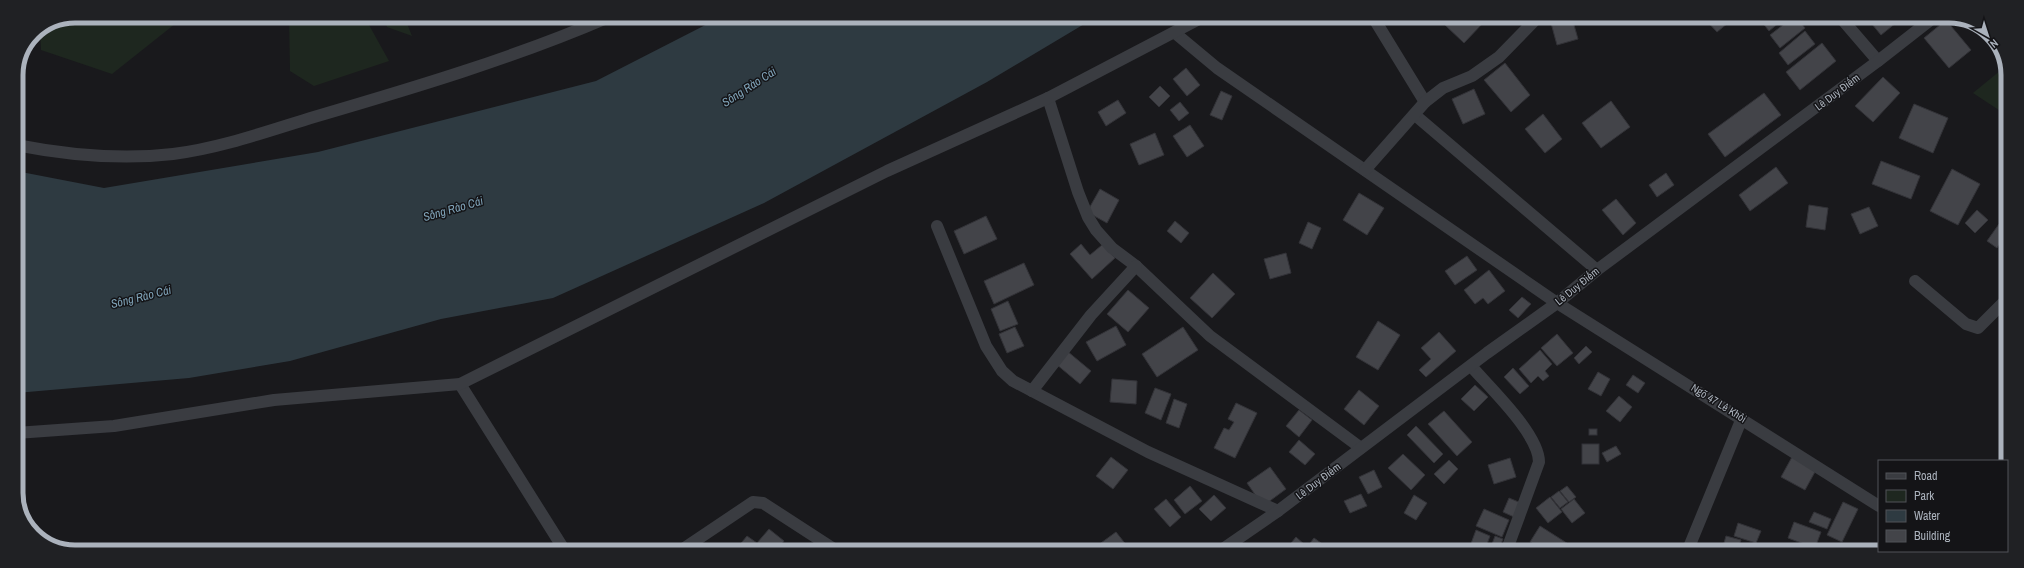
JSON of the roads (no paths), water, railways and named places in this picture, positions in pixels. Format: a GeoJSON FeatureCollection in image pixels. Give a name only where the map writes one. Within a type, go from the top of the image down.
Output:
{"type":"FeatureCollection","features":[{"type":"Feature","properties":{"kind":"street"},"geometry":{"type":"LineString","coordinates":[[23,146],[74,155],[128,156],[173,154],[211,147],[342,109],[482,64],[554,40],[595,23]]}},
{"type":"Feature","properties":{"kind":"street"},"geometry":{"type":"LineString","coordinates":[[23,432],[114,426],[274,400],[460,384],[887,171],[1048,98],[1192,23]]}},
{"type":"Feature","properties":{"kind":"street"},"geometry":{"type":"LineString","coordinates":[[1377,23],[1425,102]]}},
{"type":"Feature","properties":{"kind":"street"},"geometry":{"type":"LineString","coordinates":[[1364,170],[1415,115],[1425,102],[1443,88],[1472,76],[1499,57],[1532,23]]}},
{"type":"Feature","properties":{"kind":"street"},"geometry":{"type":"LineString","coordinates":[[1845,23],[1878,61]]}},
{"type":"Feature","properties":{"kind":"street","name":"Lê Duy Điếm"},"geometry":{"type":"LineString","coordinates":[[1229,545],[1278,511],[1472,366],[1487,353],[1557,303],[1597,270],[1878,61],[1927,23]]}},
{"type":"Feature","properties":{"kind":"street","name":"Ngõ 47 Lê Khôi"},"geometry":{"type":"LineString","coordinates":[[1175,33],[1217,68],[1557,303],[1742,418],[1878,505]]}},
{"type":"Feature","properties":{"kind":"street"},"geometry":{"type":"LineString","coordinates":[[1048,98],[1078,192],[1088,217],[1112,248],[1136,266],[1210,336],[1361,448]]}},
{"type":"Feature","properties":{"kind":"street"},"geometry":{"type":"LineString","coordinates":[[1415,115],[1597,270]]}},
{"type":"Feature","properties":{"kind":"street"},"geometry":{"type":"LineString","coordinates":[[937,226],[993,358],[1013,381],[1148,452],[1278,511]]}},
{"type":"Feature","properties":{"kind":"street"},"geometry":{"type":"LineString","coordinates":[[1032,391],[1091,315],[1136,266]]}},
{"type":"Feature","properties":{"kind":"street"},"geometry":{"type":"LineString","coordinates":[[1915,281],[1966,324],[1974,328],[1978,328],[2001,305]]}},
{"type":"Feature","properties":{"kind":"street"},"geometry":{"type":"LineString","coordinates":[[1472,366],[1534,440],[1539,453],[1539,462],[1509,545]]}},
{"type":"Feature","properties":{"kind":"street"},"geometry":{"type":"LineString","coordinates":[[460,384],[561,545]]}},
{"type":"Feature","properties":{"kind":"street"},"geometry":{"type":"LineString","coordinates":[[1690,545],[1742,418]]}},
{"type":"Feature","properties":{"kind":"street"},"geometry":{"type":"LineString","coordinates":[[689,545],[753,502],[763,503],[826,545]]}},
{"type":"Feature","properties":{"kind":"water","name":"Sông Rào Cái"},"geometry":{"type":"Polygon","coordinates":[[[709,23],[1086,23],[987,82],[764,203],[553,298],[441,319],[290,361],[189,378],[23,392],[23,172],[104,188],[318,152],[596,81],[709,23]]]}}]}
